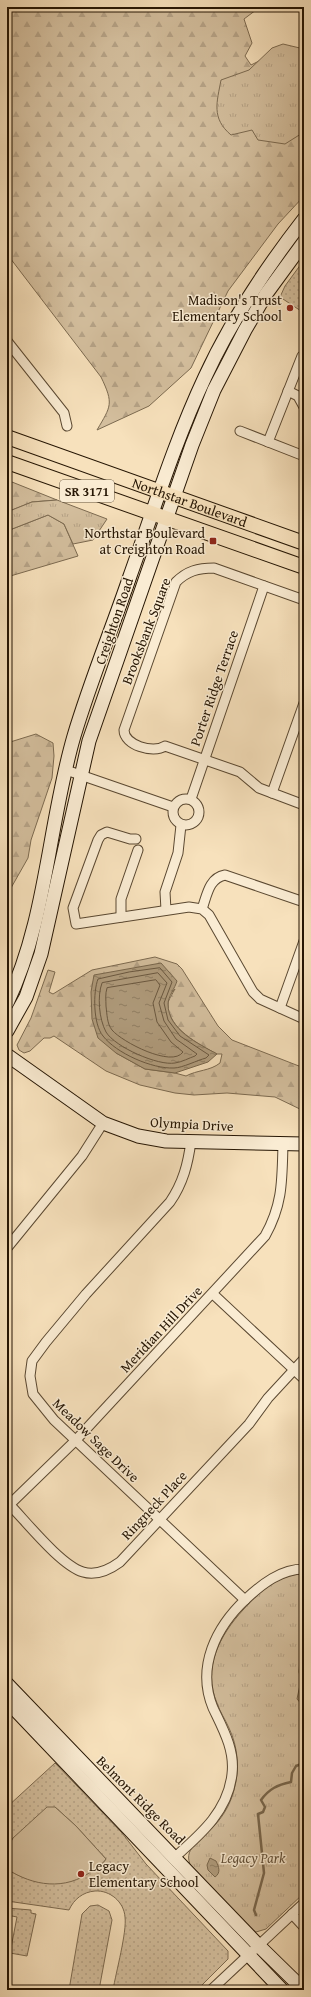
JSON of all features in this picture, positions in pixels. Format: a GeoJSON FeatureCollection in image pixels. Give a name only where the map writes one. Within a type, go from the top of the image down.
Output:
{"type":"FeatureCollection","features":[{"type":"Feature","properties":{"kind":"main road","name":"Northstar Boulevard"},"geometry":{"type":"LineString","coordinates":[[7,437],[304,543]]}},
{"type":"Feature","properties":{"kind":"main road","name":"Northstar Boulevard"},"geometry":{"type":"LineString","coordinates":[[7,462],[304,567]]}},
{"type":"Feature","properties":{"kind":"street","name":"Creighton Road"},"geometry":{"type":"LineString","coordinates":[[7,1004],[22,972],[35,929],[61,788],[74,736],[190,410],[221,344],[267,269],[304,219]]}},
{"type":"Feature","properties":{"kind":"street","name":"Creighton Road"},"geometry":{"type":"LineString","coordinates":[[7,1031],[26,997],[41,954],[80,774],[89,741],[203,416],[226,365],[262,302],[304,242]]}},
{"type":"Feature","properties":{"kind":"street"},"geometry":{"type":"LineString","coordinates":[[7,340],[64,414],[67,426]]}},
{"type":"Feature","properties":{"kind":"street"},"geometry":{"type":"LineString","coordinates":[[268,442],[302,356]]}},
{"type":"Feature","properties":{"kind":"street"},"geometry":{"type":"LineString","coordinates":[[288,391],[298,396],[304,408]]}},
{"type":"Feature","properties":{"kind":"street"},"geometry":{"type":"LineString","coordinates":[[240,431],[304,456]]}},
{"type":"Feature","properties":{"kind":"street","name":"Brooksbank Square"},"geometry":{"type":"LineString","coordinates":[[304,600],[214,568],[190,571],[182,576],[176,582],[124,730],[124,736],[128,741],[143,747],[156,749],[165,746],[244,774],[259,788],[304,805]]}},
{"type":"Feature","properties":{"kind":"street","name":"Porter Ridge Terrace"},"geometry":{"type":"LineString","coordinates":[[190,799],[264,586]]}},
{"type":"Feature","properties":{"kind":"street"},"geometry":{"type":"LineString","coordinates":[[272,793],[304,703]]}},
{"type":"Feature","properties":{"kind":"street"},"geometry":{"type":"LineString","coordinates":[[66,770],[173,807]]}},
{"type":"Feature","properties":{"kind":"street"},"geometry":{"type":"LineString","coordinates":[[180,799],[190,799],[198,806],[199,816],[192,824],[181,825],[174,818],[173,807],[180,799]]}},
{"type":"Feature","properties":{"kind":"street"},"geometry":{"type":"LineString","coordinates":[[166,910],[165,892],[178,853],[181,825]]}},
{"type":"Feature","properties":{"kind":"street"},"geometry":{"type":"LineString","coordinates":[[136,839],[130,839],[107,832],[101,835],[73,908],[76,924],[189,907],[202,909],[209,915],[253,992],[260,999],[304,1019]]}},
{"type":"Feature","properties":{"kind":"street"},"geometry":{"type":"LineString","coordinates":[[121,917],[121,899],[138,850]]}},
{"type":"Feature","properties":{"kind":"street"},"geometry":{"type":"LineString","coordinates":[[202,909],[211,884],[215,879],[225,875],[304,902]]}},
{"type":"Feature","properties":{"kind":"street"},"geometry":{"type":"LineString","coordinates":[[280,1008],[304,941]]}},
{"type":"Feature","properties":{"kind":"street","name":"Olympia Drive"},"geometry":{"type":"LineString","coordinates":[[7,1055],[103,1123],[138,1136],[152,1139],[192,1141],[304,1144]]}},
{"type":"Feature","properties":{"kind":"street"},"geometry":{"type":"LineString","coordinates":[[7,1248],[82,1156],[103,1123]]}},
{"type":"Feature","properties":{"kind":"street","name":"Meadow Sage Drive"},"geometry":{"type":"LineString","coordinates":[[192,1141],[186,1172],[170,1202],[86,1294],[46,1342],[32,1361],[30,1376],[33,1394],[54,1420],[245,1600]]}},
{"type":"Feature","properties":{"kind":"street","name":"Meridian Hill Drive"},"geometry":{"type":"LineString","coordinates":[[8,1504],[75,1441],[255,1249],[272,1224],[280,1199],[283,1143]]}},
{"type":"Feature","properties":{"kind":"street"},"geometry":{"type":"LineString","coordinates":[[213,1294],[304,1378]]}},
{"type":"Feature","properties":{"kind":"street","name":"Ringneck Place"},"geometry":{"type":"LineString","coordinates":[[8,1504],[64,1561],[84,1573],[108,1570],[120,1562],[160,1520],[248,1424],[268,1398],[304,1359]]}},
{"type":"Feature","properties":{"kind":"street"},"geometry":{"type":"LineString","coordinates":[[175,1856],[206,1828],[221,1809],[229,1791],[233,1762],[226,1735],[211,1700],[207,1672],[213,1643],[219,1630],[245,1600],[265,1582],[284,1573],[304,1569]]}},
{"type":"Feature","properties":{"kind":"street","name":"Belmont Ridge Road"},"geometry":{"type":"LineString","coordinates":[[7,1684],[69,1750],[175,1856],[258,1945],[304,1990]]}},
{"type":"Feature","properties":{"kind":"street","name":"Belmont Ridge Road"},"geometry":{"type":"LineString","coordinates":[[7,1701],[247,1955],[282,1990]]}},
{"type":"Feature","properties":{"kind":"street"},"geometry":{"type":"LineString","coordinates":[[215,1989],[247,1955],[304,1903]]}},
{"type":"Feature","properties":{"kind":"street"},"geometry":{"type":"LineString","coordinates":[[292,1914],[304,1927]]}},
{"type":"Feature","properties":{"kind":"green space"},"geometry":{"type":"Polygon","coordinates":[[[7,7],[260,7],[244,19],[252,43],[245,56],[251,65],[263,59],[304,50],[304,196],[278,224],[228,291],[191,368],[149,406],[97,430],[108,410],[109,405],[108,393],[101,377],[7,254],[7,7]]]}},
{"type":"Feature","properties":{"kind":"green space"},"geometry":{"type":"Polygon","coordinates":[[[283,44],[304,49],[304,132],[285,144],[258,140],[252,130],[231,135],[220,122],[218,116],[217,103],[221,80],[249,70],[272,48],[283,44]]]}},
{"type":"Feature","properties":{"kind":"green space"},"geometry":{"type":"Polygon","coordinates":[[[304,260],[304,313],[280,297],[285,286],[304,260]]]}},
{"type":"Feature","properties":{"kind":"green space"},"geometry":{"type":"Polygon","coordinates":[[[7,480],[57,500],[32,502],[7,512],[7,480]]]}},
{"type":"Feature","properties":{"kind":"green space"},"geometry":{"type":"Polygon","coordinates":[[[57,500],[107,519],[93,540],[73,544],[64,524],[48,515],[7,531],[7,512],[32,502],[57,500]]]}},
{"type":"Feature","properties":{"kind":"green space"},"geometry":{"type":"Polygon","coordinates":[[[48,515],[64,524],[78,556],[7,577],[7,531],[48,515]]]}},
{"type":"Feature","properties":{"kind":"green space"},"geometry":{"type":"Polygon","coordinates":[[[36,734],[53,743],[54,756],[52,778],[31,840],[28,858],[7,895],[7,743],[36,734]]]}},
{"type":"Feature","properties":{"kind":"green space"},"geometry":{"type":"Polygon","coordinates":[[[155,957],[177,964],[182,969],[218,1026],[232,1040],[304,1068],[304,1111],[275,1097],[227,1093],[194,1095],[175,1093],[140,1085],[106,1071],[54,1036],[44,1038],[30,1051],[24,1053],[19,1050],[17,1045],[31,1018],[48,970],[55,972],[49,992],[53,994],[92,970],[155,957]],[[175,989],[116,1053],[145,1069],[186,1076],[216,1066],[220,1063],[222,1054],[217,1054],[194,1041],[173,1021],[169,1013],[168,1004],[175,989]]]}},
{"type":"Feature","properties":{"kind":"green space","name":"Legacy Park"},"geometry":{"type":"Polygon","coordinates":[[[304,1573],[304,1893],[266,1929],[256,1932],[252,1930],[192,1868],[189,1861],[190,1850],[217,1822],[227,1807],[234,1790],[237,1774],[236,1750],[232,1735],[218,1706],[213,1690],[213,1665],[216,1653],[227,1630],[250,1603],[270,1585],[286,1577],[304,1573]]]}},
{"type":"Feature","properties":{"kind":"green space"},"geometry":{"type":"Polygon","coordinates":[[[55,1763],[122,1833],[146,1864],[228,1951],[228,1959],[197,1990],[113,1990],[123,1942],[125,1917],[122,1906],[111,1895],[101,1891],[87,1893],[76,1899],[69,1910],[7,1901],[7,1869],[17,1875],[40,1882],[62,1882],[73,1880],[84,1875],[100,1865],[106,1859],[76,1826],[55,1807],[13,1838],[7,1849],[7,1807],[55,1763]]]}},
{"type":"Feature","properties":{"kind":"green space"},"geometry":{"type":"Polygon","coordinates":[[[47,1807],[55,1807],[76,1826],[106,1859],[103,1863],[82,1877],[71,1882],[60,1884],[49,1884],[27,1879],[7,1869],[7,1849],[13,1838],[47,1807]]]}},
{"type":"Feature","properties":{"kind":"green space"},"geometry":{"type":"Polygon","coordinates":[[[98,1905],[109,1911],[112,1920],[99,1990],[69,1990],[82,1914],[90,1906],[98,1905]]]}},
{"type":"Feature","properties":{"kind":"green space"},"geometry":{"type":"Polygon","coordinates":[[[7,1908],[31,1910],[31,1913],[36,1914],[27,1956],[10,1953],[17,1917],[7,1915],[7,1908]]]}},
{"type":"Feature","properties":{"kind":"water"},"geometry":{"type":"Polygon","coordinates":[[[161,963],[177,981],[169,998],[168,1004],[169,1013],[173,1021],[179,1029],[194,1041],[217,1054],[208,1062],[175,1073],[145,1069],[116,1053],[98,1038],[92,1019],[91,992],[94,975],[161,963]]]}},
{"type":"Feature","properties":{"kind":"water"},"geometry":{"type":"Polygon","coordinates":[[[304,1631],[304,1707],[297,1699],[301,1680],[299,1672],[302,1632],[304,1631]]]}},
{"type":"Feature","properties":{"kind":"water"},"geometry":{"type":"Polygon","coordinates":[[[210,1858],[216,1861],[219,1868],[219,1872],[215,1877],[208,1870],[207,1865],[210,1858]]]}},
{"type":"Feature","properties":{"kind":"waterway"},"geometry":{"type":"LineString","coordinates":[[256,1915],[254,1910],[264,1873],[258,1814],[263,1812],[265,1807],[261,1800],[274,1788],[291,1782],[292,1773],[296,1766],[304,1763]]}},
{"type":"Feature","properties":{"kind":"place","name":"Madison's Trust Elementary School"},"geometry":{"type":"Point","coordinates":[290,308]}},
{"type":"Feature","properties":{"kind":"place","name":"Northstar Boulevard at Creighton Road"},"geometry":{"type":"Point","coordinates":[213,541]}},
{"type":"Feature","properties":{"kind":"place","name":"Legacy Elementary School"},"geometry":{"type":"Point","coordinates":[81,1874]}}]}
